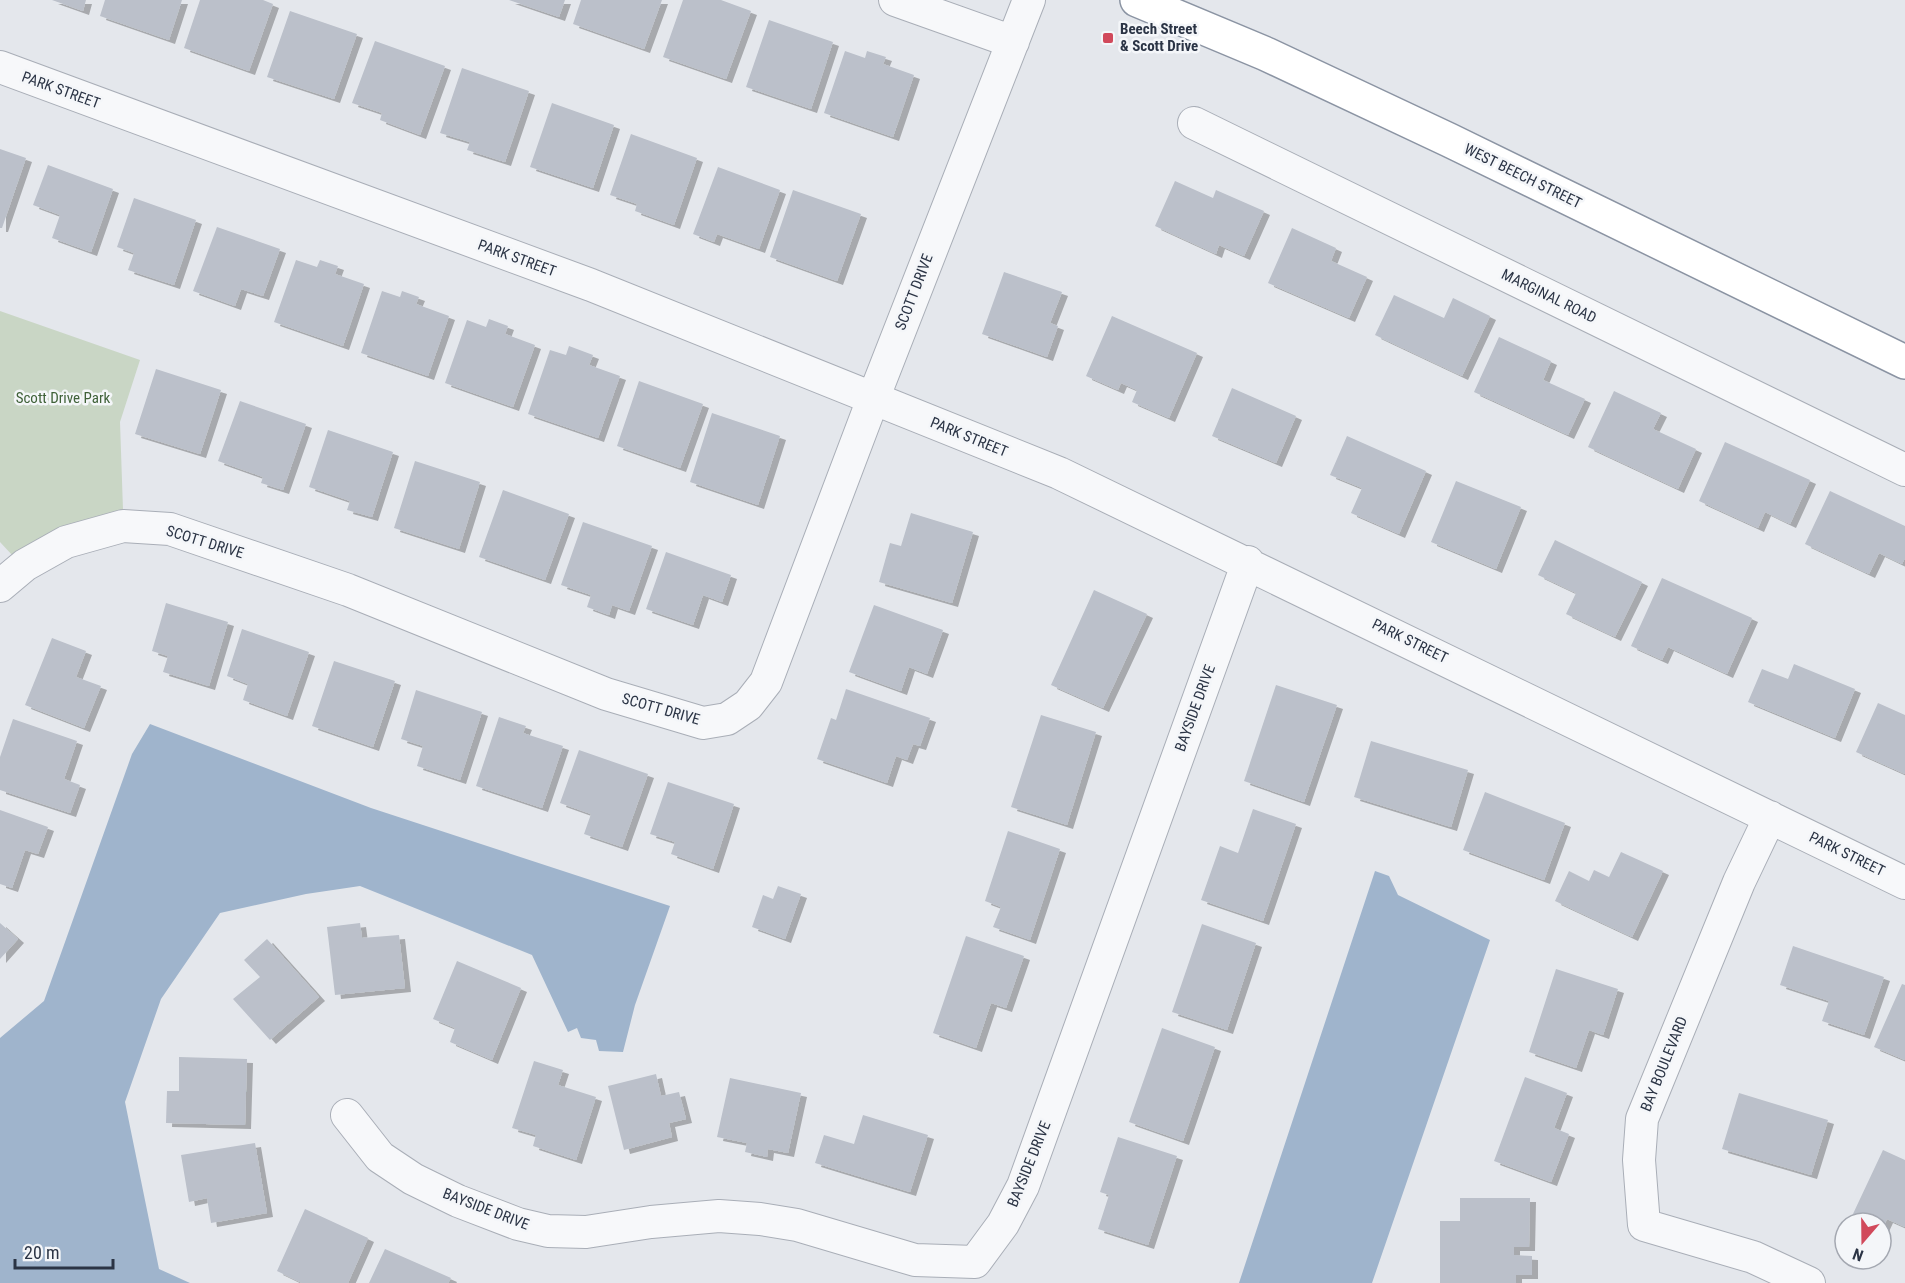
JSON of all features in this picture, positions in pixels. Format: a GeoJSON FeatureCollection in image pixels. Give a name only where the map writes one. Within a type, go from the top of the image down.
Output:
{"type":"FeatureCollection","features":[{"type":"Feature","properties":{"kind":"highway","name":"WEST BEECH STREET"},"geometry":{"type":"LineString","coordinates":[[1137,0],[1266,54],[1449,140],[1905,362]]}},
{"type":"Feature","properties":{"kind":"street"},"geometry":{"type":"LineString","coordinates":[[894,0],[1013,42]]}},
{"type":"Feature","properties":{"kind":"street","name":"SCOTT DRIVE"},"geometry":{"type":"LineString","coordinates":[[0,586],[39,555],[66,542],[123,526],[170,530],[348,590],[606,694],[703,723],[727,719],[748,705],[766,682],[873,399],[1029,0]]}},
{"type":"Feature","properties":{"kind":"street","name":"PARK STREET"},"geometry":{"type":"LineString","coordinates":[[0,67],[591,285],[1059,473],[1248,562],[1905,883]]}},
{"type":"Feature","properties":{"kind":"street","name":"MARGINAL ROAD"},"geometry":{"type":"LineString","coordinates":[[1194,123],[1905,470]]}},
{"type":"Feature","properties":{"kind":"street","name":"BAYSIDE DRIVE"},"geometry":{"type":"LineString","coordinates":[[347,1115],[380,1157],[413,1179],[458,1201],[518,1224],[548,1231],[586,1232],[651,1222],[719,1216],[760,1219],[797,1225],[915,1260],[975,1262],[1003,1224],[1023,1186],[1248,562]]}},
{"type":"Feature","properties":{"kind":"street","name":"BAY BOULEVARD"},"geometry":{"type":"LineString","coordinates":[[1770,817],[1739,882],[1642,1119],[1639,1160],[1641,1193],[1644,1225],[1754,1257],[1809,1283]]}},
{"type":"Feature","properties":{"kind":"green space","name":"Scott Drive Park"},"geometry":{"type":"Polygon","coordinates":[[[0,311],[140,360],[120,422],[123,510],[60,528],[13,556],[0,542],[0,311]]]}},
{"type":"Feature","properties":{"kind":"water"},"geometry":{"type":"Polygon","coordinates":[[[150,724],[371,808],[670,906],[635,1005],[623,1052],[599,1051],[596,1040],[581,1038],[577,1028],[568,1032],[532,955],[360,886],[306,894],[220,913],[161,999],[125,1102],[159,1269],[190,1283],[0,1283],[0,1038],[44,1001],[132,754],[150,724]]]}},
{"type":"Feature","properties":{"kind":"water"},"geometry":{"type":"Polygon","coordinates":[[[1375,871],[1389,876],[1398,895],[1490,940],[1372,1283],[1239,1283],[1375,871]]]}},
{"type":"Feature","properties":{"kind":"building"},"geometry":{"type":"Polygon","coordinates":[[[52,0],[86,0],[83,11],[52,0]]]}},
{"type":"Feature","properties":{"kind":"building"},"geometry":{"type":"Polygon","coordinates":[[[105,0],[182,0],[169,40],[100,16],[105,0]]]}},
{"type":"Feature","properties":{"kind":"building"},"geometry":{"type":"Polygon","coordinates":[[[200,0],[263,0],[273,4],[249,71],[184,48],[200,0]]]}},
{"type":"Feature","properties":{"kind":"building"},"geometry":{"type":"Polygon","coordinates":[[[509,0],[565,0],[559,17],[509,0]]]}},
{"type":"Feature","properties":{"kind":"building"},"geometry":{"type":"Polygon","coordinates":[[[581,0],[662,0],[644,49],[573,24],[581,0]]]}},
{"type":"Feature","properties":{"kind":"building"},"geometry":{"type":"Polygon","coordinates":[[[683,0],[721,0],[751,11],[726,79],[663,57],[683,0]]]}},
{"type":"Feature","properties":{"kind":"building"},"geometry":{"type":"Polygon","coordinates":[[[290,11],[357,34],[334,99],[267,77],[290,11]]]}},
{"type":"Feature","properties":{"kind":"building"},"geometry":{"type":"Polygon","coordinates":[[[769,20],[833,42],[811,109],[746,87],[769,20]]]}},
{"type":"Feature","properties":{"kind":"building"},"geometry":{"type":"Polygon","coordinates":[[[375,41],[445,66],[420,135],[380,120],[382,113],[352,103],[375,41]]]}},
{"type":"Feature","properties":{"kind":"building"},"geometry":{"type":"Polygon","coordinates":[[[845,51],[865,58],[867,51],[886,57],[883,64],[914,75],[893,137],[824,113],[845,51]]]}},
{"type":"Feature","properties":{"kind":"building"},"geometry":{"type":"Polygon","coordinates":[[[462,68],[529,91],[505,162],[467,150],[470,142],[440,133],[462,68]]]}},
{"type":"Feature","properties":{"kind":"building"},"geometry":{"type":"Polygon","coordinates":[[[552,103],[614,125],[593,188],[530,167],[552,103]]]}},
{"type":"Feature","properties":{"kind":"building"},"geometry":{"type":"Polygon","coordinates":[[[631,134],[697,158],[674,225],[635,211],[637,204],[610,195],[631,134]]]}},
{"type":"Feature","properties":{"kind":"building"},"geometry":{"type":"Polygon","coordinates":[[[0,149],[26,158],[2,228],[0,228],[0,149]]]}},
{"type":"Feature","properties":{"kind":"building"},"geometry":{"type":"Polygon","coordinates":[[[48,165],[113,189],[91,252],[52,238],[60,215],[33,205],[48,165]]]}},
{"type":"Feature","properties":{"kind":"building"},"geometry":{"type":"Polygon","coordinates":[[[718,167],[780,190],[759,249],[717,234],[714,242],[693,234],[718,167]]]}},
{"type":"Feature","properties":{"kind":"building"},"geometry":{"type":"Polygon","coordinates":[[[1175,181],[1213,198],[1216,190],[1264,211],[1244,256],[1219,245],[1216,254],[1155,226],[1175,181]]]}},
{"type":"Feature","properties":{"kind":"building"},"geometry":{"type":"Polygon","coordinates":[[[793,190],[861,214],[837,281],[770,257],[793,190]]]}},
{"type":"Feature","properties":{"kind":"building"},"geometry":{"type":"Polygon","coordinates":[[[134,198],[196,220],[174,285],[128,270],[134,253],[117,247],[134,198]]]}},
{"type":"Feature","properties":{"kind":"building"},"geometry":{"type":"Polygon","coordinates":[[[217,227],[280,249],[263,296],[241,289],[235,306],[193,291],[217,227]]]}},
{"type":"Feature","properties":{"kind":"building"},"geometry":{"type":"Polygon","coordinates":[[[1292,228],[1336,248],[1331,261],[1367,277],[1349,318],[1268,283],[1292,228]]]}},
{"type":"Feature","properties":{"kind":"building"},"geometry":{"type":"Polygon","coordinates":[[[296,260],[317,267],[320,260],[338,266],[335,274],[364,284],[343,346],[274,322],[296,260]]]}},
{"type":"Feature","properties":{"kind":"building"},"geometry":{"type":"Polygon","coordinates":[[[1004,272],[1062,292],[1050,323],[1058,326],[1047,357],[982,334],[1004,272]]]}},
{"type":"Feature","properties":{"kind":"building"},"geometry":{"type":"Polygon","coordinates":[[[382,291],[400,297],[402,291],[419,297],[416,304],[449,316],[428,376],[361,353],[382,291]]]}},
{"type":"Feature","properties":{"kind":"building"},"geometry":{"type":"Polygon","coordinates":[[[1394,295],[1444,318],[1453,298],[1490,316],[1462,376],[1375,335],[1394,295]]]}},
{"type":"Feature","properties":{"kind":"building"},"geometry":{"type":"Polygon","coordinates":[[[1112,316],[1197,353],[1169,418],[1132,402],[1137,390],[1121,383],[1118,390],[1086,376],[1112,316]]]}},
{"type":"Feature","properties":{"kind":"building"},"geometry":{"type":"Polygon","coordinates":[[[489,319],[508,326],[505,334],[535,345],[513,407],[445,383],[467,320],[486,327],[489,319]]]}},
{"type":"Feature","properties":{"kind":"building"},"geometry":{"type":"Polygon","coordinates":[[[1499,337],[1551,361],[1543,380],[1585,399],[1568,435],[1474,392],[1499,337]]]}},
{"type":"Feature","properties":{"kind":"building"},"geometry":{"type":"Polygon","coordinates":[[[569,346],[593,355],[589,365],[620,376],[598,438],[528,414],[550,350],[566,355],[569,346]]]}},
{"type":"Feature","properties":{"kind":"building"},"geometry":{"type":"Polygon","coordinates":[[[156,369],[221,390],[200,454],[135,434],[156,369]]]}},
{"type":"Feature","properties":{"kind":"building"},"geometry":{"type":"Polygon","coordinates":[[[639,381],[703,404],[680,468],[617,446],[639,381]]]}},
{"type":"Feature","properties":{"kind":"building"},"geometry":{"type":"Polygon","coordinates":[[[1232,388],[1296,416],[1276,463],[1212,436],[1232,388]]]}},
{"type":"Feature","properties":{"kind":"building"},"geometry":{"type":"Polygon","coordinates":[[[1614,391],[1661,413],[1653,429],[1696,449],[1678,489],[1588,447],[1614,391]]]}},
{"type":"Feature","properties":{"kind":"building"},"geometry":{"type":"Polygon","coordinates":[[[240,401],[306,424],[283,490],[261,483],[263,477],[218,461],[240,401]]]}},
{"type":"Feature","properties":{"kind":"building"},"geometry":{"type":"Polygon","coordinates":[[[712,413],[780,436],[758,505],[690,482],[712,413]]]}},
{"type":"Feature","properties":{"kind":"building"},"geometry":{"type":"Polygon","coordinates":[[[328,430],[393,452],[372,517],[347,510],[350,501],[309,487],[328,430]]]}},
{"type":"Feature","properties":{"kind":"building"},"geometry":{"type":"Polygon","coordinates":[[[1347,436],[1426,471],[1399,534],[1351,513],[1362,488],[1330,475],[1347,436]]]}},
{"type":"Feature","properties":{"kind":"building"},"geometry":{"type":"Polygon","coordinates":[[[1725,442],[1810,480],[1790,524],[1765,512],[1758,528],[1699,501],[1725,442]]]}},
{"type":"Feature","properties":{"kind":"building"},"geometry":{"type":"Polygon","coordinates":[[[415,461],[480,482],[459,549],[394,528],[415,461]]]}},
{"type":"Feature","properties":{"kind":"building"},"geometry":{"type":"Polygon","coordinates":[[[1456,481],[1521,507],[1496,569],[1431,542],[1456,481]]]}},
{"type":"Feature","properties":{"kind":"building"},"geometry":{"type":"Polygon","coordinates":[[[503,490],[569,514],[545,580],[479,557],[503,490]]]}},
{"type":"Feature","properties":{"kind":"building"},"geometry":{"type":"Polygon","coordinates":[[[1830,491],[1905,526],[1905,558],[1902,564],[1879,553],[1869,574],[1805,544],[1830,491]]]}},
{"type":"Feature","properties":{"kind":"building"},"geometry":{"type":"Polygon","coordinates":[[[911,513],[973,532],[952,603],[879,582],[890,543],[901,546],[911,513]]]}},
{"type":"Feature","properties":{"kind":"building"},"geometry":{"type":"Polygon","coordinates":[[[583,522],[652,546],[629,611],[612,605],[609,615],[587,607],[591,595],[561,585],[583,522]]]}},
{"type":"Feature","properties":{"kind":"building"},"geometry":{"type":"Polygon","coordinates":[[[1555,540],[1642,582],[1615,637],[1566,614],[1576,593],[1538,575],[1555,540]]]}},
{"type":"Feature","properties":{"kind":"building"},"geometry":{"type":"Polygon","coordinates":[[[666,552],[731,575],[722,602],[703,595],[693,625],[646,609],[666,552]]]}},
{"type":"Feature","properties":{"kind":"building"},"geometry":{"type":"Polygon","coordinates":[[[1662,578],[1752,618],[1727,674],[1668,647],[1662,660],[1631,646],[1662,578]]]}},
{"type":"Feature","properties":{"kind":"building"},"geometry":{"type":"Polygon","coordinates":[[[1094,590],[1147,614],[1103,708],[1051,685],[1094,590]]]}},
{"type":"Feature","properties":{"kind":"building"},"geometry":{"type":"Polygon","coordinates":[[[166,603],[228,622],[209,686],[163,672],[168,656],[152,651],[166,603]]]}},
{"type":"Feature","properties":{"kind":"building"},"geometry":{"type":"Polygon","coordinates":[[[874,605],[943,630],[927,674],[909,667],[901,691],[849,672],[874,605]]]}},
{"type":"Feature","properties":{"kind":"building"},"geometry":{"type":"Polygon","coordinates":[[[242,629],[309,652],[287,716],[243,700],[248,684],[227,676],[242,629]]]}},
{"type":"Feature","properties":{"kind":"building"},"geometry":{"type":"Polygon","coordinates":[[[52,638],[86,651],[76,677],[101,686],[84,728],[25,705],[52,638]]]}},
{"type":"Feature","properties":{"kind":"building"},"geometry":{"type":"Polygon","coordinates":[[[334,661],[395,681],[373,747],[312,726],[334,661]]]}},
{"type":"Feature","properties":{"kind":"building"},"geometry":{"type":"Polygon","coordinates":[[[1794,664],[1855,689],[1835,738],[1748,702],[1762,669],[1788,679],[1794,664]]]}},
{"type":"Feature","properties":{"kind":"building"},"geometry":{"type":"Polygon","coordinates":[[[1276,685],[1337,705],[1304,802],[1244,781],[1276,685]]]}},
{"type":"Feature","properties":{"kind":"building"},"geometry":{"type":"Polygon","coordinates":[[[846,689],[930,718],[920,746],[913,744],[907,760],[896,756],[887,783],[817,759],[831,718],[836,720],[846,689]]]}},
{"type":"Feature","properties":{"kind":"building"},"geometry":{"type":"Polygon","coordinates":[[[416,690],[482,712],[460,780],[417,766],[423,746],[401,739],[416,690]]]}},
{"type":"Feature","properties":{"kind":"building"},"geometry":{"type":"Polygon","coordinates":[[[1878,703],[1905,715],[1905,774],[1856,752],[1878,703]]]}},
{"type":"Feature","properties":{"kind":"building"},"geometry":{"type":"Polygon","coordinates":[[[1041,715],[1096,732],[1067,825],[1011,807],[1041,715]]]}},
{"type":"Feature","properties":{"kind":"building"},"geometry":{"type":"Polygon","coordinates":[[[499,717],[526,726],[523,733],[563,746],[542,808],[476,786],[499,717]]]}},
{"type":"Feature","properties":{"kind":"building"},"geometry":{"type":"Polygon","coordinates":[[[13,719],[77,741],[64,779],[80,785],[70,813],[0,790],[0,757],[13,719]]]}},
{"type":"Feature","properties":{"kind":"building"},"geometry":{"type":"Polygon","coordinates":[[[1371,741],[1468,770],[1451,827],[1354,797],[1371,741]]]}},
{"type":"Feature","properties":{"kind":"building"},"geometry":{"type":"Polygon","coordinates":[[[579,750],[648,774],[622,847],[584,834],[591,814],[560,803],[579,750]]]}},
{"type":"Feature","properties":{"kind":"building"},"geometry":{"type":"Polygon","coordinates":[[[668,782],[734,804],[713,869],[671,854],[675,842],[650,834],[668,782]]]}},
{"type":"Feature","properties":{"kind":"building"},"geometry":{"type":"Polygon","coordinates":[[[1485,792],[1565,823],[1544,880],[1463,850],[1485,792]]]}},
{"type":"Feature","properties":{"kind":"building"},"geometry":{"type":"Polygon","coordinates":[[[1253,809],[1296,824],[1263,921],[1201,900],[1220,846],[1238,853],[1253,809]]]}},
{"type":"Feature","properties":{"kind":"building"},"geometry":{"type":"Polygon","coordinates":[[[0,810],[48,827],[38,854],[25,850],[12,888],[0,884],[0,810]]]}},
{"type":"Feature","properties":{"kind":"building"},"geometry":{"type":"Polygon","coordinates":[[[1008,831],[1060,849],[1030,940],[993,927],[1001,907],[985,901],[1008,831]]]}},
{"type":"Feature","properties":{"kind":"building"},"geometry":{"type":"Polygon","coordinates":[[[1621,852],[1663,871],[1632,937],[1555,901],[1569,871],[1589,881],[1594,870],[1609,877],[1621,852]]]}},
{"type":"Feature","properties":{"kind":"building"},"geometry":{"type":"Polygon","coordinates":[[[778,886],[801,894],[785,939],[752,927],[763,895],[773,899],[778,886]]]}},
{"type":"Feature","properties":{"kind":"building"},"geometry":{"type":"Polygon","coordinates":[[[0,923],[18,939],[0,959],[0,923]]]}},
{"type":"Feature","properties":{"kind":"building"},"geometry":{"type":"Polygon","coordinates":[[[360,923],[362,938],[399,935],[405,988],[335,995],[327,927],[360,923]]]}},
{"type":"Feature","properties":{"kind":"building"},"geometry":{"type":"Polygon","coordinates":[[[1202,924],[1256,943],[1227,1030],[1172,1012],[1202,924]]]}},
{"type":"Feature","properties":{"kind":"building"},"geometry":{"type":"Polygon","coordinates":[[[966,936],[1024,956],[1006,1008],[991,1003],[976,1048],[933,1033],[966,936]]]}},
{"type":"Feature","properties":{"kind":"building"},"geometry":{"type":"Polygon","coordinates":[[[267,939],[319,997],[270,1040],[233,999],[260,977],[244,960],[267,939]]]}},
{"type":"Feature","properties":{"kind":"building"},"geometry":{"type":"Polygon","coordinates":[[[1793,946],[1884,977],[1864,1035],[1822,1021],[1829,1001],[1780,985],[1793,946]]]}},
{"type":"Feature","properties":{"kind":"building"},"geometry":{"type":"Polygon","coordinates":[[[457,961],[521,988],[492,1060],[450,1042],[455,1028],[433,1019],[457,961]]]}},
{"type":"Feature","properties":{"kind":"building"},"geometry":{"type":"Polygon","coordinates":[[[1556,969],[1618,989],[1603,1035],[1589,1030],[1576,1068],[1529,1052],[1556,969]]]}},
{"type":"Feature","properties":{"kind":"building"},"geometry":{"type":"Polygon","coordinates":[[[1902,984],[1905,985],[1905,1060],[1874,1047],[1902,984]]]}},
{"type":"Feature","properties":{"kind":"building"},"geometry":{"type":"Polygon","coordinates":[[[1162,1028],[1215,1047],[1183,1141],[1129,1122],[1162,1028]]]}},
{"type":"Feature","properties":{"kind":"building"},"geometry":{"type":"Polygon","coordinates":[[[179,1057],[247,1059],[245,1125],[166,1123],[167,1091],[179,1091],[179,1057]]]}},
{"type":"Feature","properties":{"kind":"building"},"geometry":{"type":"Polygon","coordinates":[[[534,1061],[563,1070],[558,1085],[596,1097],[576,1160],[533,1146],[536,1135],[512,1128],[534,1061]]]}},
{"type":"Feature","properties":{"kind":"building"},"geometry":{"type":"Polygon","coordinates":[[[656,1074],[661,1096],[679,1092],[686,1119],[669,1123],[672,1137],[624,1150],[608,1086],[656,1074]]]}},
{"type":"Feature","properties":{"kind":"building"},"geometry":{"type":"Polygon","coordinates":[[[1525,1077],[1567,1093],[1554,1128],[1569,1134],[1551,1182],[1494,1161],[1525,1077]]]}},
{"type":"Feature","properties":{"kind":"building"},"geometry":{"type":"Polygon","coordinates":[[[730,1078],[801,1093],[788,1153],[768,1149],[767,1157],[745,1152],[747,1143],[717,1137],[730,1078]]]}},
{"type":"Feature","properties":{"kind":"building"},"geometry":{"type":"Polygon","coordinates":[[[1739,1093],[1828,1120],[1811,1175],[1722,1149],[1739,1093]]]}},
{"type":"Feature","properties":{"kind":"building"},"geometry":{"type":"Polygon","coordinates":[[[863,1115],[928,1135],[910,1192],[815,1163],[824,1135],[854,1144],[863,1115]]]}},
{"type":"Feature","properties":{"kind":"building"},"geometry":{"type":"Polygon","coordinates":[[[1118,1137],[1177,1156],[1148,1245],[1098,1229],[1109,1195],[1100,1192],[1118,1137]]]}},
{"type":"Feature","properties":{"kind":"building"},"geometry":{"type":"Polygon","coordinates":[[[255,1143],[267,1213],[211,1223],[207,1198],[189,1202],[181,1155],[255,1143]]]}},
{"type":"Feature","properties":{"kind":"building"},"geometry":{"type":"Polygon","coordinates":[[[1883,1150],[1905,1160],[1905,1227],[1893,1222],[1893,1211],[1854,1211],[1883,1150]]]}},
{"type":"Feature","properties":{"kind":"building"},"geometry":{"type":"Polygon","coordinates":[[[1460,1198],[1530,1198],[1529,1247],[1514,1247],[1514,1255],[1532,1256],[1532,1275],[1516,1275],[1516,1283],[1440,1283],[1440,1221],[1460,1221],[1460,1198]]]}},
{"type":"Feature","properties":{"kind":"building"},"geometry":{"type":"Polygon","coordinates":[[[305,1209],[368,1238],[348,1283],[302,1283],[277,1271],[305,1209]]]}},
{"type":"Feature","properties":{"kind":"building"},"geometry":{"type":"Polygon","coordinates":[[[385,1249],[451,1278],[448,1283],[369,1283],[385,1249]]]}},
{"type":"Feature","properties":{"kind":"place","name":"Beech Street & Scott Drive"},"geometry":{"type":"Point","coordinates":[1108,38]}}]}
